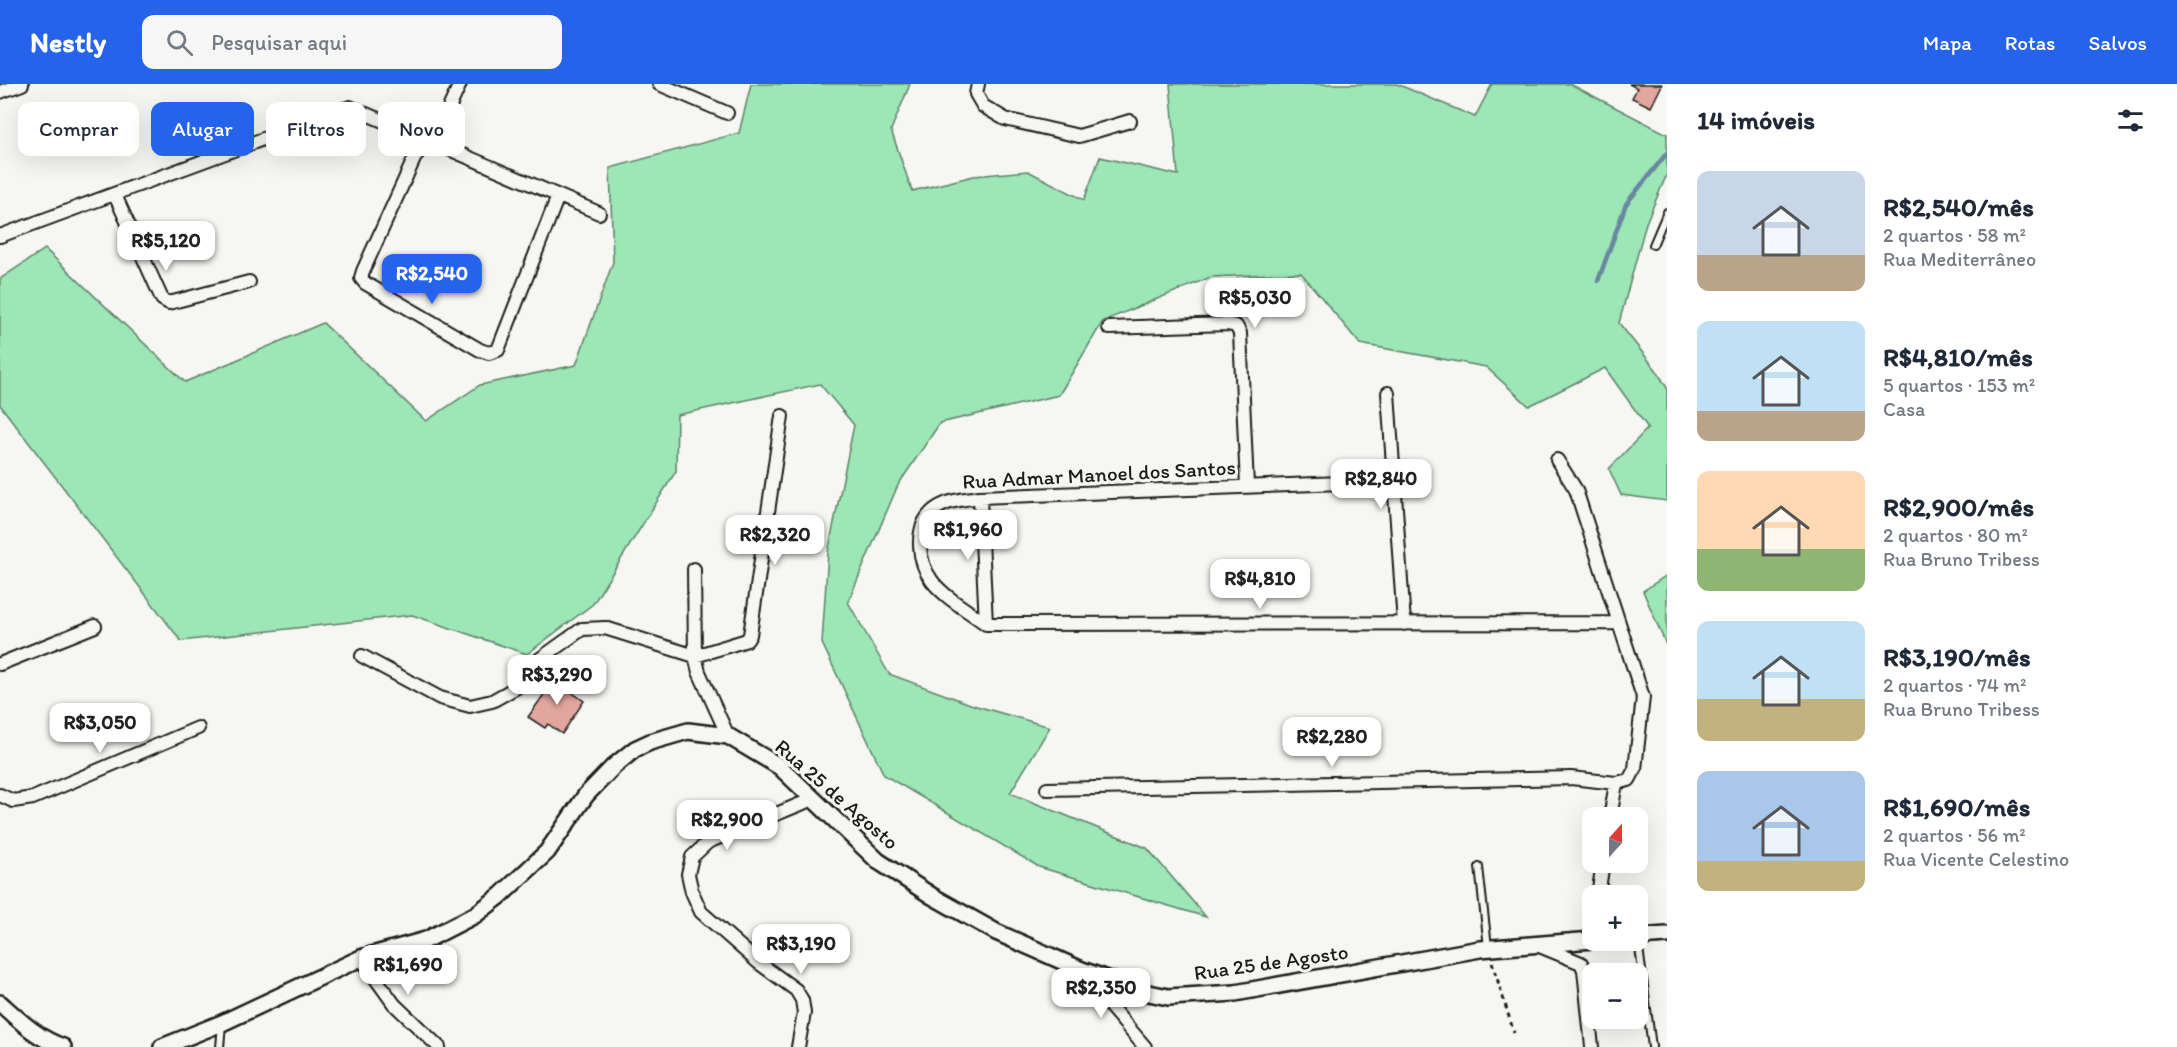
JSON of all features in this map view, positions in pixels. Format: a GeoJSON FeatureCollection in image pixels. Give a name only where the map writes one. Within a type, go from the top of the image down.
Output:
{"type":"FeatureCollection","features":[{"type":"Feature","properties":{"kind":"street"},"geometry":{"type":"LineString","coordinates":[[0,92],[22,84]]}},
{"type":"Feature","properties":{"kind":"street"},"geometry":{"type":"LineString","coordinates":[[452,102],[460,84]]}},
{"type":"Feature","properties":{"kind":"street"},"geometry":{"type":"LineString","coordinates":[[659,84],[727,113]]}},
{"type":"Feature","properties":{"kind":"street"},"geometry":{"type":"LineString","coordinates":[[978,84],[976,94],[983,106],[1005,119],[1079,136],[1130,121]]}},
{"type":"Feature","properties":{"kind":"street"},"geometry":{"type":"LineString","coordinates":[[0,236],[350,107],[378,118]]}},
{"type":"Feature","properties":{"kind":"street"},"geometry":{"type":"LineString","coordinates":[[465,155],[599,213]]}},
{"type":"Feature","properties":{"kind":"street"},"geometry":{"type":"LineString","coordinates":[[416,156],[361,278],[365,283],[480,350],[489,353],[498,350],[558,196]]}},
{"type":"Feature","properties":{"kind":"street"},"geometry":{"type":"LineString","coordinates":[[115,195],[162,299],[170,303],[249,282]]}},
{"type":"Feature","properties":{"kind":"street"},"geometry":{"type":"LineString","coordinates":[[1108,328],[1227,324],[1236,326],[1240,333],[1247,486]]}},
{"type":"Feature","properties":{"kind":"street"},"geometry":{"type":"LineString","coordinates":[[1388,393],[1404,624]]}},
{"type":"Feature","properties":{"kind":"street"},"geometry":{"type":"LineString","coordinates":[[362,656],[440,698],[470,706],[492,701],[517,687],[540,659],[582,629],[605,628],[695,656],[747,640],[750,634],[782,416]]}},
{"type":"Feature","properties":{"kind":"street"},"geometry":{"type":"LineString","coordinates":[[1047,789],[1571,778],[1616,783],[1629,780],[1635,769],[1643,697],[1576,490],[1557,460]]}},
{"type":"Feature","properties":{"kind":"street","name":"Rua Admar Manoel dos Santos"},"geometry":{"type":"LineString","coordinates":[[986,624],[945,594],[932,580],[919,549],[923,530],[932,512],[955,500],[980,497],[1394,481]]}},
{"type":"Feature","properties":{"kind":"street"},"geometry":{"type":"LineString","coordinates":[[980,497],[986,624],[1619,623]]}},
{"type":"Feature","properties":{"kind":"street"},"geometry":{"type":"LineString","coordinates":[[694,569],[695,656],[699,672],[728,736]]}},
{"type":"Feature","properties":{"kind":"street"},"geometry":{"type":"LineString","coordinates":[[0,664],[94,626]]}},
{"type":"Feature","properties":{"kind":"street"},"geometry":{"type":"LineString","coordinates":[[0,795],[13,801],[33,798],[198,728]]}},
{"type":"Feature","properties":{"kind":"street","name":"Rua 25 de Agosto"},"geometry":{"type":"LineString","coordinates":[[162,1047],[222,1023],[361,958],[426,940],[475,915],[500,897],[547,852],[586,795],[614,766],[635,749],[688,730],[728,736],[780,767],[878,861],[996,932],[1082,970],[1144,992],[1168,997],[1235,993],[1488,948],[1582,941]]}},
{"type":"Feature","properties":{"kind":"street"},"geometry":{"type":"LineString","coordinates":[[1612,807],[1616,783]]}},
{"type":"Feature","properties":{"kind":"street"},"geometry":{"type":"LineString","coordinates":[[798,1047],[804,1012],[802,1000],[796,990],[759,963],[701,912],[692,892],[688,874],[692,857],[708,842],[813,799]]}},
{"type":"Feature","properties":{"kind":"street"},"geometry":{"type":"LineString","coordinates":[[1648,938],[1667,935]]}},
{"type":"Feature","properties":{"kind":"street"},"geometry":{"type":"LineString","coordinates":[[1537,945],[1581,963],[1584,970],[1592,1047]]}},
{"type":"Feature","properties":{"kind":"street"},"geometry":{"type":"LineString","coordinates":[[361,958],[394,1004],[439,1047]]}},
{"type":"Feature","properties":{"kind":"street"},"geometry":{"type":"LineString","coordinates":[[1082,970],[1145,1047]]}},
{"type":"Feature","properties":{"kind":"street"},"geometry":{"type":"LineString","coordinates":[[0,1003],[27,1027],[55,1046]]}},
{"type":"Feature","properties":{"kind":"lane"},"geometry":{"type":"LineString","coordinates":[[1653,245],[1667,212]]}},
{"type":"Feature","properties":{"kind":"lane"},"geometry":{"type":"LineString","coordinates":[[1479,867],[1488,948]]}},
{"type":"Feature","properties":{"kind":"lane"},"geometry":{"type":"LineString","coordinates":[[1640,951],[1652,1047]]}},
{"type":"Feature","properties":{"kind":"lane"},"geometry":{"type":"LineString","coordinates":[[220,1047],[222,1023]]}},
{"type":"Feature","properties":{"kind":"path"},"geometry":{"type":"LineString","coordinates":[[1488,948],[1514,1033]]}},
{"type":"Feature","properties":{"kind":"green space"},"geometry":{"type":"Polygon","coordinates":[[[751,84],[910,84],[891,130],[912,191],[974,176],[1028,171],[1084,200],[1100,157],[1178,175],[1170,84],[1397,84],[1475,117],[1492,84],[1570,84],[1667,134],[1667,174],[1646,223],[1619,323],[1657,371],[1667,388],[1667,501],[1621,495],[1609,469],[1648,428],[1605,368],[1529,406],[1486,367],[1360,344],[1301,273],[1211,277],[1103,321],[1059,395],[940,423],[898,485],[848,602],[889,674],[973,705],[1050,727],[1010,793],[1147,848],[1206,917],[1039,867],[884,775],[822,643],[828,552],[854,425],[820,384],[677,415],[676,471],[593,604],[527,654],[412,615],[181,641],[0,405],[0,279],[45,249],[185,382],[323,323],[426,421],[480,385],[576,365],[613,262],[610,168],[739,133],[751,84]]]}},
{"type":"Feature","properties":{"kind":"green space"},"geometry":{"type":"Polygon","coordinates":[[[1667,575],[1667,647],[1643,591],[1667,575]]]}},
{"type":"Feature","properties":{"kind":"building"},"geometry":{"type":"Polygon","coordinates":[[[1629,84],[1662,85],[1651,107],[1632,98],[1637,88],[1629,84]]]}},
{"type":"Feature","properties":{"kind":"building"},"geometry":{"type":"Polygon","coordinates":[[[557,676],[573,687],[570,691],[584,701],[562,734],[548,724],[545,728],[528,717],[557,676]]]}},
{"type":"Feature","properties":{"kind":"waterway"},"geometry":{"type":"LineString","coordinates":[[1598,281],[1626,204],[1667,153]]}}]}
